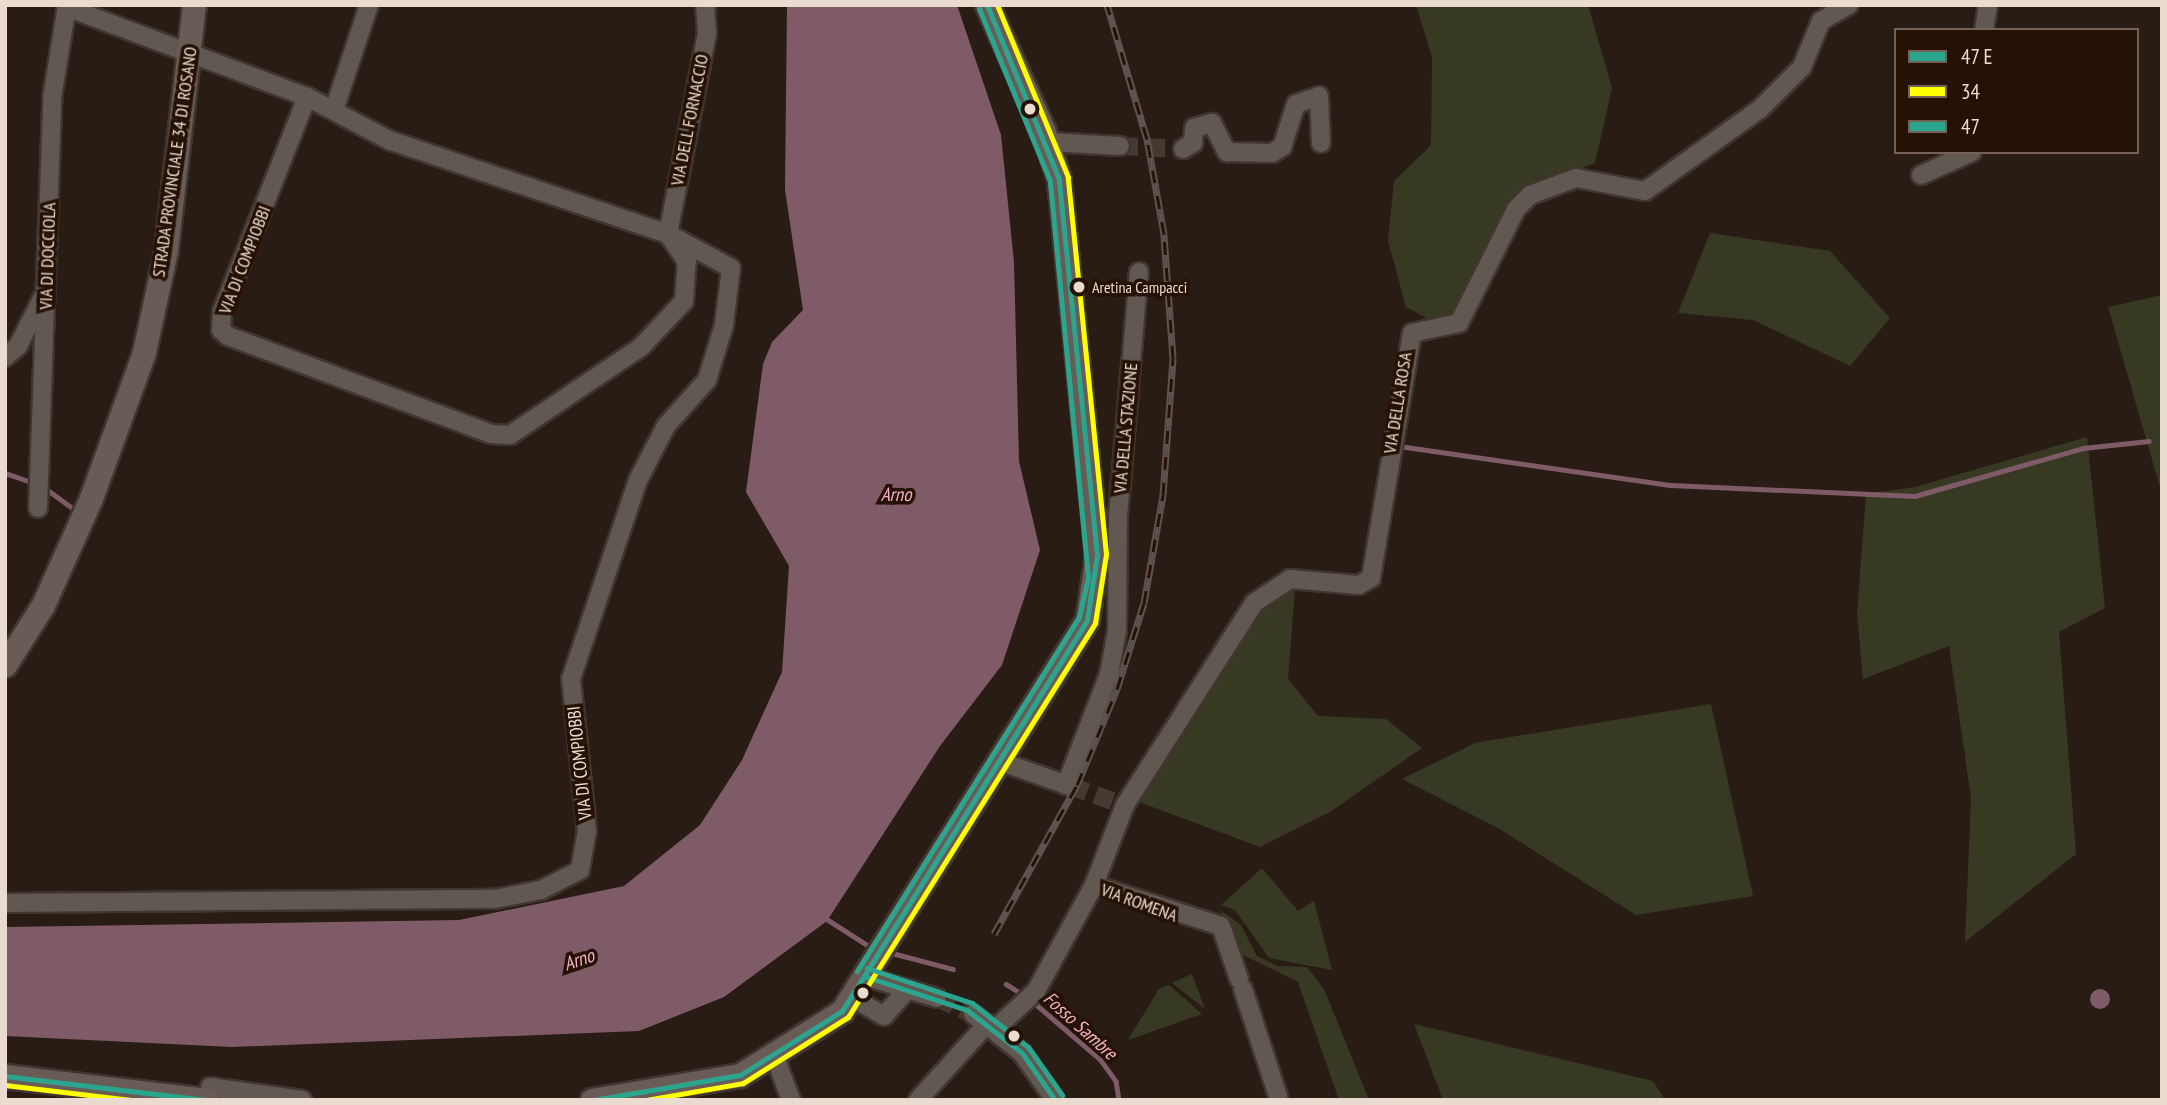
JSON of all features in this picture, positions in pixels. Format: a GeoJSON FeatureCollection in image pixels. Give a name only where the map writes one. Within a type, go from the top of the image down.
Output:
{"type":"FeatureCollection","features":[{"type":"Feature","properties":{"kind":"main road","name":"STRADA PROVINCIALE 34 DI ROSANO"},"geometry":{"type":"LineString","coordinates":[[5,665],[43,605],[92,498],[144,352],[166,250],[194,5]]}},
{"type":"Feature","properties":{"kind":"main road"},"geometry":{"type":"LineString","coordinates":[[592,1100],[643,1097],[708,1084],[775,1057],[842,1011],[1087,620],[1097,578],[1059,179],[1048,142],[987,5]]}},
{"type":"Feature","properties":{"kind":"main road"},"geometry":{"type":"LineString","coordinates":[[5,1076],[118,1094],[209,1093]]}},
{"type":"Feature","properties":{"kind":"street"},"geometry":{"type":"LineString","coordinates":[[334,110],[369,5]]}},
{"type":"Feature","properties":{"kind":"street","name":"VIA DELL FORNACCIO"},"geometry":{"type":"LineString","coordinates":[[668,234],[707,33],[705,5]]}},
{"type":"Feature","properties":{"kind":"street","name":"VIA DELLA ROSA"},"geometry":{"type":"LineString","coordinates":[[1094,885],[1120,803],[1186,701],[1271,587],[1290,579],[1359,585],[1371,578],[1409,337],[1414,330],[1459,323],[1516,209],[1530,195],[1576,178],[1645,191],[1760,109],[1802,67],[1821,21],[1849,5]]}},
{"type":"Feature","properties":{"kind":"street"},"geometry":{"type":"LineString","coordinates":[[1984,28],[1988,5]]}},
{"type":"Feature","properties":{"kind":"street","name":"VIA DI COMPIOBBI"},"geometry":{"type":"LineString","coordinates":[[5,902],[495,900],[541,890],[580,870],[587,831],[571,679],[638,480],[666,426],[708,380],[724,325],[731,268],[668,234],[389,139],[307,97],[66,6]]}},
{"type":"Feature","properties":{"kind":"street","name":"VIA DI DOCCIOLA"},"geometry":{"type":"LineString","coordinates":[[38,508],[52,98],[66,6]]}},
{"type":"Feature","properties":{"kind":"street"},"geometry":{"type":"LineString","coordinates":[[1183,149],[1193,143],[1194,128],[1212,122],[1227,152],[1272,153],[1282,147],[1296,104],[1320,96],[1321,143]]}},
{"type":"Feature","properties":{"kind":"street","name":"VIA DI COMPIOBBI"},"geometry":{"type":"LineString","coordinates":[[307,97],[222,312],[221,330],[228,336],[491,434],[510,435],[641,347],[684,301],[687,262],[668,234]]}},
{"type":"Feature","properties":{"kind":"street"},"geometry":{"type":"LineString","coordinates":[[1048,142],[1120,146]]}},
{"type":"Feature","properties":{"kind":"street"},"geometry":{"type":"LineString","coordinates":[[1921,175],[1968,154]]}},
{"type":"Feature","properties":{"kind":"street","name":"VIA DELLA STAZIONE"},"geometry":{"type":"LineString","coordinates":[[999,761],[1068,785],[1110,674],[1117,631],[1118,516],[1139,272]]}},
{"type":"Feature","properties":{"kind":"street"},"geometry":{"type":"LineString","coordinates":[[5,357],[19,346],[46,291]]}},
{"type":"Feature","properties":{"kind":"street","name":"VIA ROMENA"},"geometry":{"type":"LineString","coordinates":[[918,1100],[985,1022],[1021,1008],[1036,991],[1094,885],[1186,920],[1221,926],[1278,1096]]}},
{"type":"Feature","properties":{"kind":"street"},"geometry":{"type":"LineString","coordinates":[[864,976],[906,991],[937,998]]}},
{"type":"Feature","properties":{"kind":"street"},"geometry":{"type":"LineString","coordinates":[[852,997],[884,1016],[906,991]]}},
{"type":"Feature","properties":{"kind":"street"},"geometry":{"type":"LineString","coordinates":[[985,1022],[1022,1052],[1055,1100]]}},
{"type":"Feature","properties":{"kind":"street"},"geometry":{"type":"LineString","coordinates":[[775,1057],[791,1100]]}},
{"type":"Feature","properties":{"kind":"street"},"geometry":{"type":"LineString","coordinates":[[209,1093],[302,1100]]}},
{"type":"Feature","properties":{"kind":"green space"},"geometry":{"type":"Polygon","coordinates":[[[1416,5],[1588,5],[1612,88],[1595,163],[1519,192],[1459,312],[1432,321],[1406,307],[1388,241],[1394,181],[1431,145],[1432,57],[1416,5]]]}},
{"type":"Feature","properties":{"kind":"green space"},"geometry":{"type":"Polygon","coordinates":[[[1710,233],[1830,251],[1890,318],[1850,366],[1753,320],[1678,313],[1710,233]]]}},
{"type":"Feature","properties":{"kind":"green space"},"geometry":{"type":"Polygon","coordinates":[[[2162,295],[2162,494],[2108,307],[2162,295]]]}},
{"type":"Feature","properties":{"kind":"green space"},"geometry":{"type":"Polygon","coordinates":[[[2087,437],[2105,608],[2059,632],[2076,854],[1965,942],[1971,798],[1949,646],[1863,679],[1857,614],[1866,494],[1915,487],[2087,437]]]}},
{"type":"Feature","properties":{"kind":"green space"},"geometry":{"type":"Polygon","coordinates":[[[1295,588],[1288,679],[1318,716],[1386,719],[1422,748],[1330,812],[1260,847],[1139,802],[1261,604],[1295,588]]]}},
{"type":"Feature","properties":{"kind":"green space"},"geometry":{"type":"Polygon","coordinates":[[[1711,704],[1753,896],[1636,915],[1498,828],[1402,779],[1475,743],[1711,704]]]}},
{"type":"Feature","properties":{"kind":"green space"},"geometry":{"type":"Polygon","coordinates":[[[1262,868],[1298,911],[1314,901],[1332,970],[1269,958],[1235,910],[1221,905],[1262,868]]]}},
{"type":"Feature","properties":{"kind":"green space"},"geometry":{"type":"Polygon","coordinates":[[[1220,910],[1241,925],[1257,956],[1278,966],[1307,967],[1324,989],[1369,1100],[1339,1100],[1298,982],[1235,951],[1220,910]]]}},
{"type":"Feature","properties":{"kind":"green space"},"geometry":{"type":"Polygon","coordinates":[[[1192,974],[1205,1009],[1172,983],[1192,974]]]}},
{"type":"Feature","properties":{"kind":"green space"},"geometry":{"type":"Polygon","coordinates":[[[1169,985],[1202,1014],[1128,1040],[1159,989],[1169,985]]]}},
{"type":"Feature","properties":{"kind":"green space"},"geometry":{"type":"Polygon","coordinates":[[[1414,1024],[1653,1081],[1665,1100],[1443,1100],[1414,1024]]]}},
{"type":"Feature","properties":{"kind":"water","name":"Arno"},"geometry":{"type":"Polygon","coordinates":[[[787,5],[957,5],[1001,135],[1014,262],[1019,461],[1040,550],[1002,665],[940,746],[827,921],[724,997],[639,1031],[232,1047],[5,1036],[5,927],[459,920],[624,886],[700,825],[742,760],[782,672],[789,566],[746,492],[763,364],[772,342],[803,310],[785,190],[787,5]]]}},
{"type":"Feature","properties":{"kind":"water"},"geometry":{"type":"Polygon","coordinates":[[[2100,989],[2107,992],[2110,999],[2107,1006],[2100,1009],[2093,1006],[2090,999],[2093,992],[2100,989]]]}},
{"type":"Feature","properties":{"kind":"waterway"},"geometry":{"type":"LineString","coordinates":[[1399,446],[1671,485],[1915,496],[2083,448],[2149,441]]}},
{"type":"Feature","properties":{"kind":"waterway"},"geometry":{"type":"LineString","coordinates":[[5,473],[34,483]]}},
{"type":"Feature","properties":{"kind":"waterway"},"geometry":{"type":"LineString","coordinates":[[45,488],[77,511]]}},
{"type":"Feature","properties":{"kind":"waterway","name":"Fosso Sambre"},"geometry":{"type":"LineString","coordinates":[[825,918],[872,948]]}},
{"type":"Feature","properties":{"kind":"waterway","name":"Fosso Sambre"},"geometry":{"type":"LineString","coordinates":[[892,953],[953,969]]}},
{"type":"Feature","properties":{"kind":"waterway","name":"Fosso Sambre"},"geometry":{"type":"LineString","coordinates":[[1006,984],[1025,996]]}},
{"type":"Feature","properties":{"kind":"waterway","name":"Fosso Sambre"},"geometry":{"type":"LineString","coordinates":[[1032,1001],[1100,1059],[1116,1081],[1119,1100]]}},
{"type":"Feature","properties":{"kind":"tunnel"},"geometry":{"type":"LineString","coordinates":[[1120,146],[1183,149]]}},
{"type":"Feature","properties":{"kind":"tunnel"},"geometry":{"type":"LineString","coordinates":[[1070,786],[1115,802]]}},
{"type":"Feature","properties":{"kind":"tunnel"},"geometry":{"type":"LineString","coordinates":[[937,998],[973,1014]]}},
{"type":"Feature","properties":{"kind":"railway"},"geometry":{"type":"LineString","coordinates":[[994,934],[1077,785],[1117,689],[1144,603],[1163,495],[1173,358],[1164,234],[1147,139],[1107,5]]}},
{"type":"Feature","properties":{"kind":"transit line"},"geometry":{"type":"LineString","coordinates":[[593,1100],[740,1075],[842,1011],[1087,620],[1097,555],[1059,179],[987,5]]}},
{"type":"Feature","properties":{"kind":"transit line","name":"34"},"geometry":{"type":"LineString","coordinates":[[646,1100],[743,1083],[848,1017],[1095,623],[1106,554],[1068,177],[997,5]]}},
{"type":"Feature","properties":{"kind":"transit line","name":"47"},"geometry":{"type":"LineString","coordinates":[[857,971],[1079,617],[1088,577],[1050,181],[979,9]]}},
{"type":"Feature","properties":{"kind":"transit line","name":"47"},"geometry":{"type":"LineString","coordinates":[[867,968],[972,1003],[1028,1047],[1062,1095]]}},
{"type":"Feature","properties":{"kind":"transit line"},"geometry":{"type":"LineString","coordinates":[[864,976],[967,1010],[1022,1053],[1055,1100]]}},
{"type":"Feature","properties":{"kind":"transit line"},"geometry":{"type":"LineString","coordinates":[[5,1076],[206,1100]]}},
{"type":"Feature","properties":{"kind":"transit line","name":"34"},"geometry":{"type":"LineString","coordinates":[[5,1085],[131,1100]]}},
{"type":"Feature","properties":{"kind":"place","name":"Aretina Campacci"},"geometry":{"type":"Point","coordinates":[1079,287]}}]}
